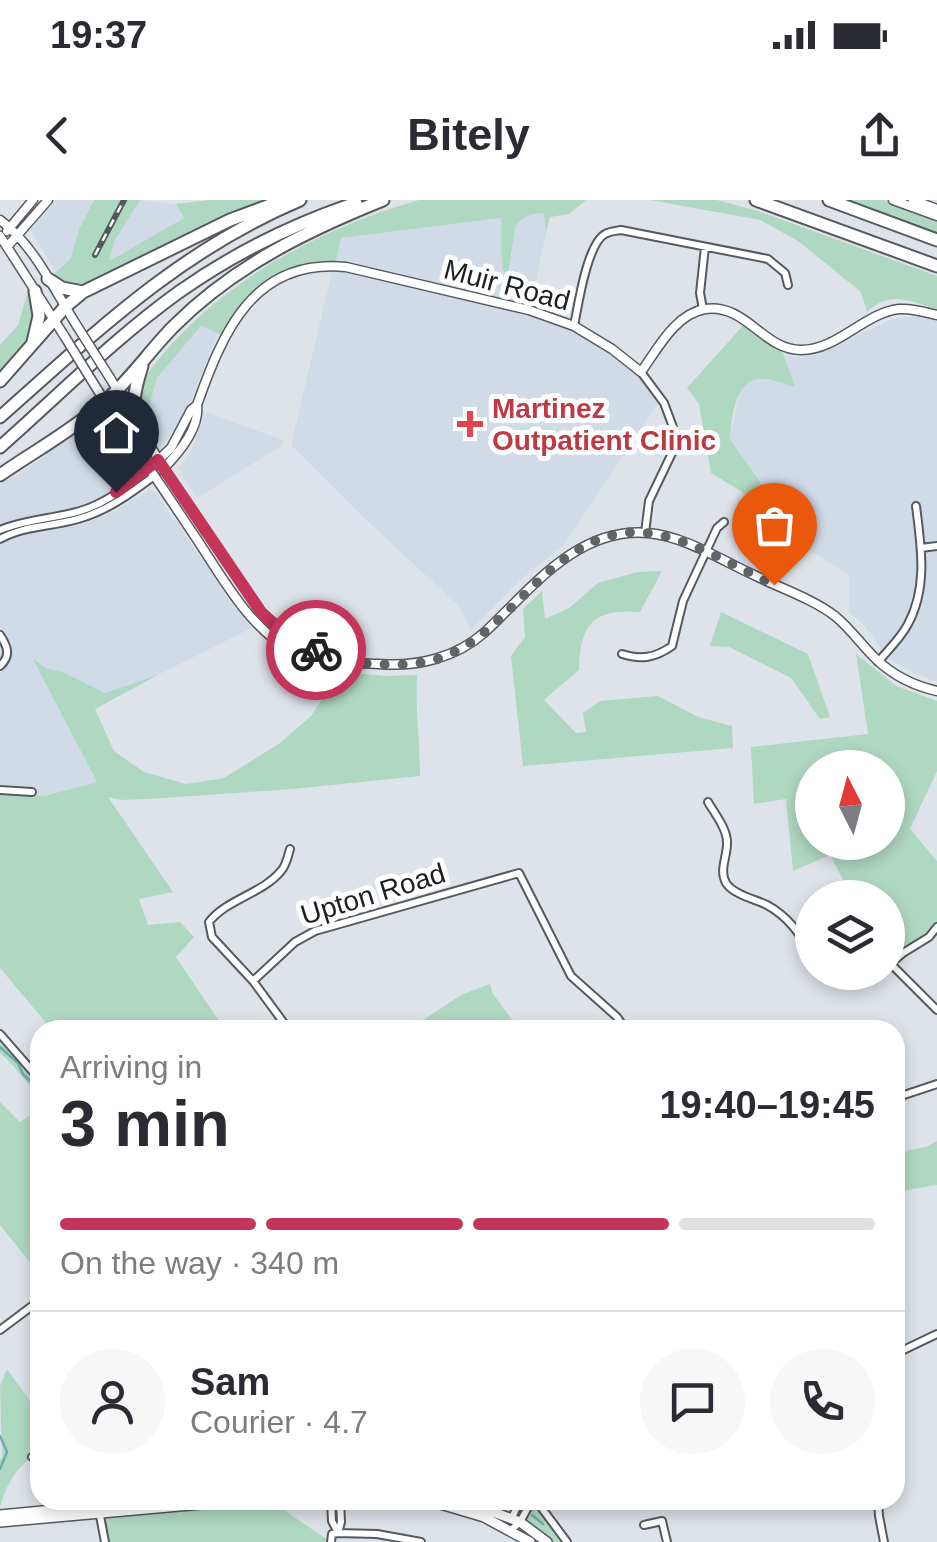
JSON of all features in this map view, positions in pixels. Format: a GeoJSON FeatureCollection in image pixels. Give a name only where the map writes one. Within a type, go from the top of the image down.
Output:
{"type":"FeatureCollection","features":[{"type":"Feature","properties":{"kind":"highway"},"geometry":{"type":"LineString","coordinates":[[0,380],[65,307],[84,292],[230,220],[285,200]]}},
{"type":"Feature","properties":{"kind":"highway"},"geometry":{"type":"LineString","coordinates":[[0,418],[163,277],[220,240],[300,200]]}},
{"type":"Feature","properties":{"kind":"highway"},"geometry":{"type":"LineString","coordinates":[[0,447],[127,333],[181,291],[263,242],[366,200]]}},
{"type":"Feature","properties":{"kind":"highway"},"geometry":{"type":"LineString","coordinates":[[0,475],[105,402],[114,384],[217,288],[264,255],[383,200]]}},
{"type":"Feature","properties":{"kind":"highway"},"geometry":{"type":"LineString","coordinates":[[756,200],[937,266]]}},
{"type":"Feature","properties":{"kind":"highway"},"geometry":{"type":"LineString","coordinates":[[828,200],[937,240]]}},
{"type":"Feature","properties":{"kind":"highway"},"geometry":{"type":"LineString","coordinates":[[48,278],[62,288],[84,292]]}},
{"type":"Feature","properties":{"kind":"highway"},"geometry":{"type":"LineString","coordinates":[[32,346],[39,316],[35,291]]}},
{"type":"Feature","properties":{"kind":"highway"},"geometry":{"type":"LineString","coordinates":[[135,420],[135,387],[144,360]]}},
{"type":"Feature","properties":{"kind":"highway"},"geometry":{"type":"LineString","coordinates":[[80,422],[104,421],[124,432]]}},
{"type":"Feature","properties":{"kind":"main road"},"geometry":{"type":"LineString","coordinates":[[0,1518],[71,1510]]}},
{"type":"Feature","properties":{"kind":"main road"},"geometry":{"type":"LineString","coordinates":[[461,1510],[484,1517],[530,1542]]}},
{"type":"Feature","properties":{"kind":"main road"},"geometry":{"type":"LineString","coordinates":[[488,1510],[516,1520],[547,1542]]}},
{"type":"Feature","properties":{"kind":"street"},"geometry":{"type":"LineString","coordinates":[[0,255],[2,240],[32,200]]}},
{"type":"Feature","properties":{"kind":"street"},"geometry":{"type":"LineString","coordinates":[[2,240],[18,234],[48,200]]}},
{"type":"Feature","properties":{"kind":"street"},"geometry":{"type":"LineString","coordinates":[[893,200],[937,213]]}},
{"type":"Feature","properties":{"kind":"street"},"geometry":{"type":"LineString","coordinates":[[913,200],[937,213]]}},
{"type":"Feature","properties":{"kind":"street"},"geometry":{"type":"LineString","coordinates":[[0,220],[18,234],[48,278],[161,464],[261,612],[298,643],[338,656],[344,662]]}},
{"type":"Feature","properties":{"kind":"street"},"geometry":{"type":"LineString","coordinates":[[574,326],[581,288],[597,242],[604,234],[622,230],[768,258],[785,273],[788,285]]}},
{"type":"Feature","properties":{"kind":"street"},"geometry":{"type":"LineString","coordinates":[[2,240],[219,573],[258,625],[293,652],[334,664],[399,666],[441,658],[475,640],[537,580],[572,554],[604,538],[645,533],[675,539],[830,613],[878,662],[908,682],[937,692]]}},
{"type":"Feature","properties":{"kind":"street"},"geometry":{"type":"LineString","coordinates":[[703,309],[700,293],[705,247]]}},
{"type":"Feature","properties":{"kind":"street","name":"Muir Road"},"geometry":{"type":"LineString","coordinates":[[152,472],[180,449],[192,428],[198,413],[196,404],[234,319],[280,278],[311,268],[346,266],[530,310],[574,326],[641,372]]}},
{"type":"Feature","properties":{"kind":"street"},"geometry":{"type":"LineString","coordinates":[[645,533],[649,501],[673,451],[673,427],[664,403],[641,372],[683,319],[703,309],[727,310],[781,347],[797,350],[817,348],[893,310],[937,315]]}},
{"type":"Feature","properties":{"kind":"street"},"geometry":{"type":"LineString","coordinates":[[0,530],[33,519],[82,511],[152,472]]}},
{"type":"Feature","properties":{"kind":"street"},"geometry":{"type":"LineString","coordinates":[[0,539],[26,527],[98,513],[152,472]]}},
{"type":"Feature","properties":{"kind":"street"},"geometry":{"type":"LineString","coordinates":[[878,662],[908,626],[922,586],[916,506]]}},
{"type":"Feature","properties":{"kind":"street"},"geometry":{"type":"LineString","coordinates":[[622,654],[636,658],[660,654],[672,646],[683,601],[704,552],[724,522]]}},
{"type":"Feature","properties":{"kind":"street"},"geometry":{"type":"LineString","coordinates":[[921,548],[937,546]]}},
{"type":"Feature","properties":{"kind":"street"},"geometry":{"type":"LineString","coordinates":[[0,635],[8,651],[0,666]]}},
{"type":"Feature","properties":{"kind":"street"},"geometry":{"type":"LineString","coordinates":[[0,790],[32,792]]}},
{"type":"Feature","properties":{"kind":"street"},"geometry":{"type":"LineString","coordinates":[[708,802],[726,834],[728,845],[723,865],[728,885],[769,906],[795,930]]}},
{"type":"Feature","properties":{"kind":"street"},"geometry":{"type":"LineString","coordinates":[[282,1020],[212,936],[209,922],[217,912],[262,887],[282,870],[290,849]]}},
{"type":"Feature","properties":{"kind":"street","name":"Upton Road"},"geometry":{"type":"LineString","coordinates":[[253,981],[296,942],[315,931],[519,874],[564,965],[620,1020]]}},
{"type":"Feature","properties":{"kind":"street"},"geometry":{"type":"LineString","coordinates":[[905,952],[929,937],[937,927]]}},
{"type":"Feature","properties":{"kind":"street"},"geometry":{"type":"LineString","coordinates":[[905,980],[937,1010]]}},
{"type":"Feature","properties":{"kind":"street"},"geometry":{"type":"LineString","coordinates":[[0,1034],[30,1068]]}},
{"type":"Feature","properties":{"kind":"street"},"geometry":{"type":"LineString","coordinates":[[905,1095],[937,1084]]}},
{"type":"Feature","properties":{"kind":"street"},"geometry":{"type":"LineString","coordinates":[[0,1330],[30,1308]]}},
{"type":"Feature","properties":{"kind":"street"},"geometry":{"type":"LineString","coordinates":[[905,1349],[937,1334]]}},
{"type":"Feature","properties":{"kind":"street"},"geometry":{"type":"LineString","coordinates":[[99,1510],[105,1542]]}},
{"type":"Feature","properties":{"kind":"street"},"geometry":{"type":"LineString","coordinates":[[331,1510],[338,1533]]}},
{"type":"Feature","properties":{"kind":"street"},"geometry":{"type":"LineString","coordinates":[[338,1533],[340,1510]]}},
{"type":"Feature","properties":{"kind":"street"},"geometry":{"type":"LineString","coordinates":[[516,1520],[518,1510]]}},
{"type":"Feature","properties":{"kind":"street"},"geometry":{"type":"LineString","coordinates":[[510,1531],[524,1510]]}},
{"type":"Feature","properties":{"kind":"street"},"geometry":{"type":"LineString","coordinates":[[542,1510],[567,1542]]}},
{"type":"Feature","properties":{"kind":"street"},"geometry":{"type":"LineString","coordinates":[[878,1510],[884,1542]]}},
{"type":"Feature","properties":{"kind":"street"},"geometry":{"type":"LineString","coordinates":[[644,1525],[662,1521],[667,1542]]}},
{"type":"Feature","properties":{"kind":"street"},"geometry":{"type":"LineString","coordinates":[[330,1542],[332,1534],[338,1533],[377,1534],[421,1542]]}},
{"type":"Feature","properties":{"kind":"shaded area"},"geometry":{"type":"Polygon","coordinates":[[[56,200],[94,200],[70,259],[55,271],[30,230],[56,200]]]}},
{"type":"Feature","properties":{"kind":"shaded area"},"geometry":{"type":"Polygon","coordinates":[[[140,200],[176,204],[185,218],[108,261],[114,242],[140,200]]]}},
{"type":"Feature","properties":{"kind":"shaded area","name":"Martinez Outpatient Clinic"},"geometry":{"type":"Polygon","coordinates":[[[545,212],[546,233],[530,310],[574,326],[641,372],[658,395],[657,405],[564,545],[519,581],[471,630],[459,606],[291,445],[340,238],[502,218],[503,273],[510,270],[519,221],[528,214],[545,212]]]}},
{"type":"Feature","properties":{"kind":"shaded area"},"geometry":{"type":"Polygon","coordinates":[[[918,316],[937,321],[937,682],[893,661],[849,613],[849,575],[805,547],[730,439],[739,393],[745,384],[761,378],[794,386],[784,355],[818,355],[892,319],[918,316]]]}},
{"type":"Feature","properties":{"kind":"shaded area"},"geometry":{"type":"Polygon","coordinates":[[[201,326],[218,333],[187,410],[164,444],[160,444],[142,416],[147,414],[157,378],[201,326]]]}},
{"type":"Feature","properties":{"kind":"shaded area"},"geometry":{"type":"Polygon","coordinates":[[[206,412],[283,440],[281,446],[197,498],[178,468],[189,455],[206,412]]]}},
{"type":"Feature","properties":{"kind":"shaded area"},"geometry":{"type":"Polygon","coordinates":[[[80,422],[117,427],[149,469],[98,504],[0,530],[0,483],[39,460],[43,446],[80,422]]]}},
{"type":"Feature","properties":{"kind":"shaded area"},"geometry":{"type":"Polygon","coordinates":[[[150,490],[179,523],[221,590],[252,628],[158,675],[105,693],[35,660],[97,782],[44,796],[0,793],[0,543],[11,536],[91,521],[150,490]]]}},
{"type":"Feature","properties":{"kind":"green space"},"geometry":{"type":"Polygon","coordinates":[[[94,200],[140,200],[114,242],[109,261],[184,218],[176,204],[285,200],[83,292],[48,279],[70,259],[94,200]]]}},
{"type":"Feature","properties":{"kind":"green space"},"geometry":{"type":"Polygon","coordinates":[[[419,200],[586,200],[569,214],[550,217],[546,233],[544,213],[521,220],[515,228],[508,277],[502,263],[501,218],[341,238],[335,266],[300,271],[273,283],[244,306],[221,335],[201,326],[157,378],[147,414],[142,416],[139,398],[147,375],[188,327],[217,302],[247,279],[313,241],[419,200]]]}},
{"type":"Feature","properties":{"kind":"green space"},"geometry":{"type":"Polygon","coordinates":[[[650,200],[717,200],[937,276],[937,309],[892,299],[867,312],[861,292],[798,241],[760,220],[650,200]]]}},
{"type":"Feature","properties":{"kind":"green space"},"geometry":{"type":"Polygon","coordinates":[[[829,200],[884,200],[937,220],[937,240],[829,200]]]}},
{"type":"Feature","properties":{"kind":"green space"},"geometry":{"type":"Polygon","coordinates":[[[30,283],[36,332],[0,379],[0,345],[18,325],[30,283]]]}},
{"type":"Feature","properties":{"kind":"green space"},"geometry":{"type":"Polygon","coordinates":[[[747,321],[781,347],[795,387],[762,379],[745,385],[736,401],[730,439],[785,518],[711,473],[699,404],[687,388],[747,321]]]}},
{"type":"Feature","properties":{"kind":"green space"},"geometry":{"type":"Polygon","coordinates":[[[662,571],[640,612],[610,613],[592,623],[582,641],[579,670],[544,700],[576,733],[586,732],[583,713],[600,701],[658,696],[698,717],[732,726],[733,748],[523,766],[511,656],[525,637],[523,609],[542,591],[545,619],[569,608],[598,583],[637,572],[662,571]]]}},
{"type":"Feature","properties":{"kind":"green space"},"geometry":{"type":"Polygon","coordinates":[[[721,612],[808,654],[830,717],[820,719],[791,678],[729,647],[710,646],[721,612]]]}},
{"type":"Feature","properties":{"kind":"green space"},"geometry":{"type":"Polygon","coordinates":[[[856,654],[896,686],[937,701],[937,771],[910,829],[937,861],[937,927],[905,952],[905,880],[843,880],[833,860],[905,860],[905,750],[795,750],[795,860],[818,860],[793,871],[786,799],[754,804],[751,747],[868,734],[856,654]]]}},
{"type":"Feature","properties":{"kind":"green space"},"geometry":{"type":"Polygon","coordinates":[[[33,659],[105,693],[158,675],[95,709],[114,751],[144,772],[186,784],[224,778],[280,743],[311,716],[323,698],[332,671],[417,675],[420,776],[164,798],[108,797],[173,892],[139,899],[148,925],[180,922],[194,937],[176,957],[218,1020],[44,1020],[0,968],[0,793],[44,796],[97,782],[33,659]]]}},
{"type":"Feature","properties":{"kind":"green space"},"geometry":{"type":"Polygon","coordinates":[[[490,984],[512,1020],[423,1020],[461,995],[490,984]]]}},
{"type":"Feature","properties":{"kind":"green space"},"geometry":{"type":"Polygon","coordinates":[[[0,1034],[30,1072],[30,1086],[16,1069],[0,1053],[0,1034]]]}},
{"type":"Feature","properties":{"kind":"green space"},"geometry":{"type":"Polygon","coordinates":[[[0,1102],[20,1122],[30,1116],[30,1262],[0,1225],[0,1102]]]}},
{"type":"Feature","properties":{"kind":"green space"},"geometry":{"type":"Polygon","coordinates":[[[937,1141],[937,1185],[905,1190],[905,1151],[937,1141]]]}},
{"type":"Feature","properties":{"kind":"green space"},"geometry":{"type":"Polygon","coordinates":[[[7,1369],[30,1401],[30,1459],[9,1484],[0,1508],[2,1458],[0,1386],[7,1369]]]}},
{"type":"Feature","properties":{"kind":"green space"},"geometry":{"type":"Polygon","coordinates":[[[141,1510],[284,1510],[331,1542],[105,1542],[98,1514],[141,1510]]]}},
{"type":"Feature","properties":{"kind":"green space"},"geometry":{"type":"Polygon","coordinates":[[[527,1510],[540,1510],[567,1542],[547,1542],[520,1522],[527,1510]]]}},
{"type":"Feature","properties":{"kind":"waterway"},"geometry":{"type":"LineString","coordinates":[[0,1047],[30,1081]]}},
{"type":"Feature","properties":{"kind":"waterway"},"geometry":{"type":"LineString","coordinates":[[0,1436],[7,1452],[0,1469]]}},
{"type":"Feature","properties":{"kind":"waterway"},"geometry":{"type":"LineString","coordinates":[[532,1515],[543,1524]]}},
{"type":"Feature","properties":{"kind":"railway"},"geometry":{"type":"LineString","coordinates":[[95,255],[124,200]]}},
{"type":"Feature","properties":{"kind":"way so far"},"geometry":{"type":"LineString","coordinates":[[316,650],[338,656],[344,662],[399,666],[441,658],[483,634],[537,580],[572,554],[617,535],[645,533],[675,539],[774,585]]}},
{"type":"Feature","properties":{"kind":"place","name":"Martinez Outpatient Clinic"},"geometry":{"type":"Point","coordinates":[470,424]}},
{"type":"Feature","properties":{"kind":"route"},"geometry":{"type":"LineString","coordinates":[[116,492],[158,460],[261,612],[298,643],[316,650]]}}]}
